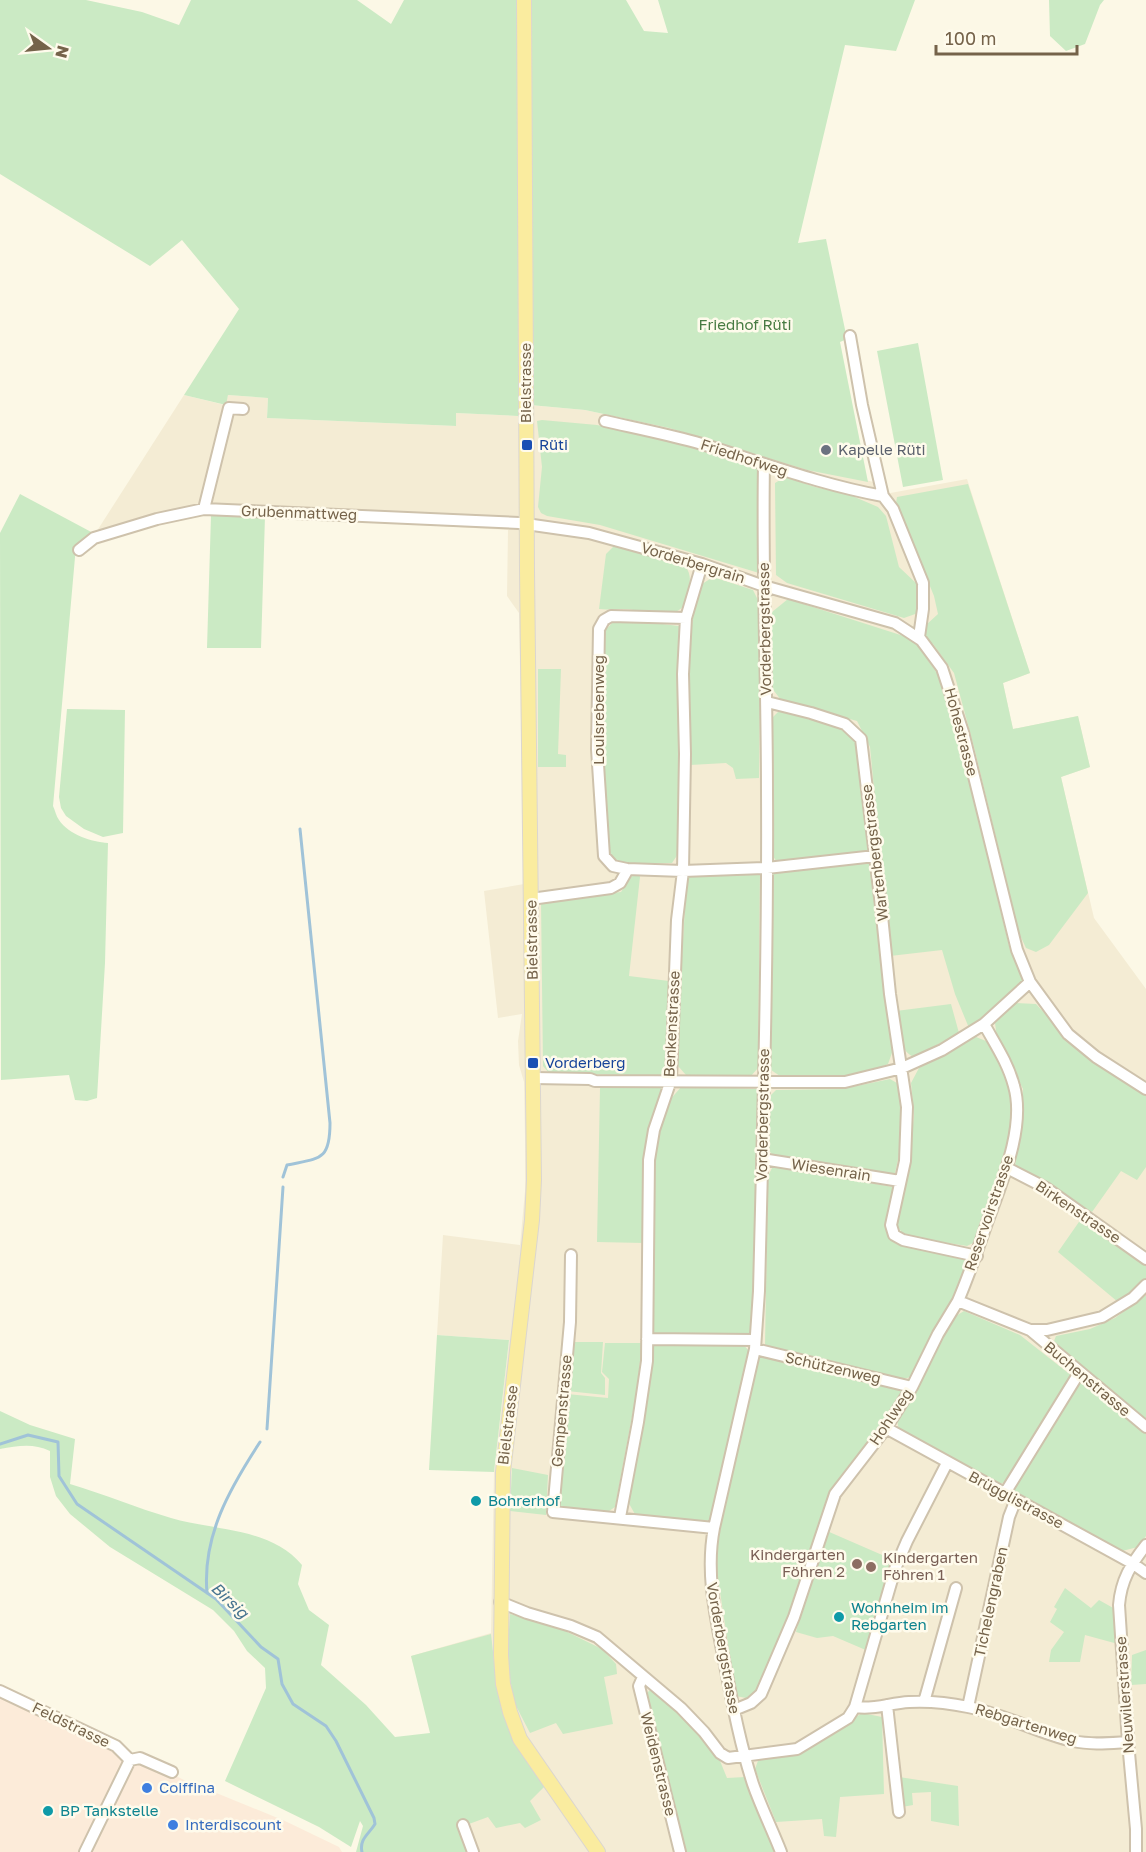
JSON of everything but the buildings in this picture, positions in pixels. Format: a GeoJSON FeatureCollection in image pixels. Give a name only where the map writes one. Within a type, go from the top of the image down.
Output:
{"type":"FeatureCollection","features":[{"type":"Feature","properties":{"kind":"main road","name":"Bielstrasse"},"geometry":{"type":"LineString","coordinates":[[524,0],[534,1180],[532,1220],[502,1472],[500,1602],[503,1684],[516,1729],[530,1754],[598,1852]]}},
{"type":"Feature","properties":{"kind":"street"},"geometry":{"type":"LineString","coordinates":[[850,336],[882,496],[893,509],[923,583],[923,609],[919,637],[921,640]]}},
{"type":"Feature","properties":{"kind":"street"},"geometry":{"type":"LineString","coordinates":[[204,509],[229,408],[243,409]]}},
{"type":"Feature","properties":{"kind":"street","name":"Friedhofweg"},"geometry":{"type":"LineString","coordinates":[[605,422],[654,431],[826,485],[882,496]]}},
{"type":"Feature","properties":{"kind":"street","name":"Vorderbergstrasse"},"geometry":{"type":"LineString","coordinates":[[764,464],[767,868],[759,1291],[755,1344],[714,1528],[710,1549],[710,1574],[715,1616],[746,1757],[753,1784],[781,1852]]}},
{"type":"Feature","properties":{"kind":"street","name":"Grubenmattweg"},"geometry":{"type":"LineString","coordinates":[[79,550],[94,538],[157,519],[204,509],[527,524]]}},
{"type":"Feature","properties":{"kind":"street","name":"Vorderbergrain"},"geometry":{"type":"LineString","coordinates":[[527,524],[589,533],[702,564],[764,586],[895,623],[921,640]]}},
{"type":"Feature","properties":{"kind":"street","name":"Benkenstrasse"},"geometry":{"type":"LineString","coordinates":[[620,1517],[639,1422],[646,1361],[649,1160],[654,1130],[671,1080],[677,920],[683,871],[685,759],[683,674],[686,618],[702,564]]}},
{"type":"Feature","properties":{"kind":"street","name":"Louisrebenweg"},"geometry":{"type":"LineString","coordinates":[[686,618],[611,616],[604,620],[599,629],[597,749],[604,856],[613,866],[628,869],[683,871],[767,868],[875,856]]}},
{"type":"Feature","properties":{"kind":"street","name":"Hohestrasse"},"geometry":{"type":"LineString","coordinates":[[921,640],[942,668],[963,732],[1001,890],[1017,950],[1029,982],[1068,1034],[1096,1057],[1146,1089]]}},
{"type":"Feature","properties":{"kind":"street","name":"Wartenbergstrasse"},"geometry":{"type":"LineString","coordinates":[[767,702],[845,724],[861,739],[890,994],[907,1107],[905,1161],[891,1225],[894,1235],[903,1240],[977,1256]]}},
{"type":"Feature","properties":{"kind":"street"},"geometry":{"type":"LineString","coordinates":[[531,899],[612,888],[620,883],[628,869]]}},
{"type":"Feature","properties":{"kind":"street"},"geometry":{"type":"LineString","coordinates":[[534,1078],[595,1081],[845,1082],[902,1068],[942,1050],[984,1024],[1029,982]]}},
{"type":"Feature","properties":{"kind":"street","name":"Reservoirstrasse"},"geometry":{"type":"LineString","coordinates":[[958,1301],[977,1256],[1007,1168],[1017,1114],[1015,1087],[1005,1061],[984,1024]]}},
{"type":"Feature","properties":{"kind":"street","name":"Wiesenrain"},"geometry":{"type":"LineString","coordinates":[[762,1159],[900,1181]]}},
{"type":"Feature","properties":{"kind":"street","name":"Birkenstrasse"},"geometry":{"type":"LineString","coordinates":[[1007,1168],[1046,1188],[1146,1259]]}},
{"type":"Feature","properties":{"kind":"street","name":"Gempenstrasse"},"geometry":{"type":"LineString","coordinates":[[571,1256],[570,1322],[553,1512],[714,1528]]}},
{"type":"Feature","properties":{"kind":"street"},"geometry":{"type":"LineString","coordinates":[[958,1301],[1030,1330],[1047,1330],[1102,1317],[1133,1298],[1146,1285]]}},
{"type":"Feature","properties":{"kind":"street","name":"Hohlweg"},"geometry":{"type":"LineString","coordinates":[[734,1710],[751,1703],[761,1694],[794,1617],[835,1494],[886,1428],[912,1387],[938,1334],[958,1301]]}},
{"type":"Feature","properties":{"kind":"street","name":"Buchenstrasse"},"geometry":{"type":"LineString","coordinates":[[1030,1330],[1146,1427]]}},
{"type":"Feature","properties":{"kind":"street","name":"Schützenweg"},"geometry":{"type":"LineString","coordinates":[[647,1339],[755,1344],[912,1387]]}},
{"type":"Feature","properties":{"kind":"street"},"geometry":{"type":"LineString","coordinates":[[1005,1493],[1079,1372]]}},
{"type":"Feature","properties":{"kind":"street","name":"Brügglistrasse"},"geometry":{"type":"LineString","coordinates":[[886,1428],[1132,1563],[1146,1573]]}},
{"type":"Feature","properties":{"kind":"street"},"geometry":{"type":"LineString","coordinates":[[500,1602],[527,1613],[572,1626],[597,1637],[681,1708],[720,1753],[728,1758],[797,1749],[848,1718],[855,1707],[896,1569],[907,1541],[947,1463]]}},
{"type":"Feature","properties":{"kind":"street","name":"Tichelengraben"},"geometry":{"type":"LineString","coordinates":[[968,1707],[1009,1517],[1016,1499]]}},
{"type":"Feature","properties":{"kind":"street","name":"Neuwilerstrasse"},"geometry":{"type":"LineString","coordinates":[[1136,1852],[1119,1605],[1120,1590],[1132,1563],[1146,1545]]}},
{"type":"Feature","properties":{"kind":"street"},"geometry":{"type":"LineString","coordinates":[[924,1702],[956,1588]]}},
{"type":"Feature","properties":{"kind":"street","name":"Weidenstrasse"},"geometry":{"type":"LineString","coordinates":[[643,1677],[639,1686],[680,1852]]}},
{"type":"Feature","properties":{"kind":"street","name":"Feldstrasse"},"geometry":{"type":"LineString","coordinates":[[0,1691],[116,1746],[130,1760],[140,1758],[172,1772]]}},
{"type":"Feature","properties":{"kind":"street","name":"Rebgartenweg"},"geometry":{"type":"LineString","coordinates":[[855,1707],[866,1709],[908,1702],[968,1707],[994,1713],[1076,1742],[1102,1744],[1128,1742]]}},
{"type":"Feature","properties":{"kind":"street"},"geometry":{"type":"LineString","coordinates":[[887,1705],[899,1812]]}},
{"type":"Feature","properties":{"kind":"street"},"geometry":{"type":"LineString","coordinates":[[85,1852],[130,1760]]}},
{"type":"Feature","properties":{"kind":"street"},"geometry":{"type":"LineString","coordinates":[[464,1825],[473,1852]]}},
{"type":"Feature","properties":{"kind":"shaded area"},"geometry":{"type":"Polygon","coordinates":[[[184,395],[225,405],[228,395],[268,398],[267,418],[455,426],[456,413],[518,416],[518,404],[585,410],[669,428],[877,483],[885,494],[967,479],[1030,673],[1003,683],[1013,729],[1078,716],[1090,767],[1061,777],[1094,918],[1146,989],[1146,1852],[468,1852],[458,1828],[411,1656],[491,1633],[494,1472],[509,1340],[437,1335],[443,1235],[520,1245],[525,1191],[524,1082],[519,1065],[518,1041],[522,1014],[498,1018],[484,891],[524,884],[519,613],[507,596],[508,530],[211,515],[95,534],[184,395]]]}},
{"type":"Feature","properties":{"kind":"shaded area"},"geometry":{"type":"Polygon","coordinates":[[[0,1695],[153,1764],[209,1793],[214,1792],[285,1821],[339,1847],[342,1852],[0,1852],[0,1695]]]}},
{"type":"Feature","properties":{"kind":"green space","name":"Friedhof Rüti"},"geometry":{"type":"Polygon","coordinates":[[[0,0],[86,0],[142,12],[179,25],[191,0],[357,0],[391,24],[404,0],[626,0],[644,31],[668,33],[658,0],[915,0],[896,51],[845,45],[798,243],[826,239],[847,339],[840,342],[868,482],[807,470],[669,428],[585,410],[519,404],[518,416],[456,413],[456,426],[267,418],[268,398],[228,395],[226,405],[184,395],[239,309],[182,240],[150,266],[0,174],[0,0]]]}},
{"type":"Feature","properties":{"kind":"green space"},"geometry":{"type":"Polygon","coordinates":[[[1049,0],[1104,0],[1085,44],[1066,51],[1050,36],[1049,0]]]}},
{"type":"Feature","properties":{"kind":"green space"},"geometry":{"type":"Polygon","coordinates":[[[918,343],[943,480],[903,487],[877,351],[918,343]]]}},
{"type":"Feature","properties":{"kind":"green space"},"geometry":{"type":"Polygon","coordinates":[[[537,421],[597,425],[676,442],[760,467],[759,573],[600,525],[541,513],[538,507],[542,467],[537,421]]]}},
{"type":"Feature","properties":{"kind":"green space"},"geometry":{"type":"Polygon","coordinates":[[[785,477],[850,495],[878,507],[886,516],[899,567],[917,584],[918,613],[904,618],[787,583],[776,575],[775,483],[785,477]]]}},
{"type":"Feature","properties":{"kind":"green space"},"geometry":{"type":"Polygon","coordinates":[[[968,484],[1030,673],[1003,683],[1013,729],[1078,716],[1090,767],[1061,777],[1088,893],[1049,945],[1036,952],[1026,948],[1019,933],[954,673],[933,644],[925,637],[926,625],[938,614],[934,596],[896,503],[897,497],[968,484]]]}},
{"type":"Feature","properties":{"kind":"green space"},"geometry":{"type":"Polygon","coordinates":[[[20,494],[95,534],[76,546],[53,806],[59,820],[69,830],[88,839],[108,843],[105,963],[97,1098],[87,1101],[75,1100],[69,1075],[1,1080],[0,533],[20,494]]]}},
{"type":"Feature","properties":{"kind":"green space"},"geometry":{"type":"Polygon","coordinates":[[[211,515],[265,516],[261,648],[207,648],[211,515]]]}},
{"type":"Feature","properties":{"kind":"green space"},"geometry":{"type":"Polygon","coordinates":[[[614,546],[685,566],[689,572],[690,582],[683,607],[666,614],[629,609],[599,609],[606,554],[614,546]]]}},
{"type":"Feature","properties":{"kind":"green space"},"geometry":{"type":"Polygon","coordinates":[[[713,577],[753,590],[761,606],[759,778],[736,779],[733,768],[726,763],[690,765],[689,675],[692,630],[699,586],[713,577]]]}},
{"type":"Feature","properties":{"kind":"green space"},"geometry":{"type":"Polygon","coordinates":[[[788,599],[913,639],[937,673],[955,720],[1010,950],[1024,982],[969,1028],[955,994],[942,950],[890,956],[870,747],[857,721],[781,700],[771,687],[772,612],[788,599]]]}},
{"type":"Feature","properties":{"kind":"green space"},"geometry":{"type":"Polygon","coordinates":[[[621,619],[679,626],[678,854],[672,863],[623,864],[615,859],[607,848],[601,757],[601,635],[612,623],[621,619]]]}},
{"type":"Feature","properties":{"kind":"green space"},"geometry":{"type":"Polygon","coordinates":[[[538,669],[561,669],[558,754],[566,755],[566,767],[538,767],[538,669]]]}},
{"type":"Feature","properties":{"kind":"green space"},"geometry":{"type":"Polygon","coordinates":[[[67,709],[125,710],[123,833],[103,837],[84,829],[66,816],[61,808],[59,797],[67,709]]]}},
{"type":"Feature","properties":{"kind":"green space"},"geometry":{"type":"Polygon","coordinates":[[[780,710],[836,727],[846,732],[859,748],[871,853],[780,863],[776,861],[772,854],[772,718],[780,710]]]}},
{"type":"Feature","properties":{"kind":"green space"},"geometry":{"type":"Polygon","coordinates":[[[871,861],[893,1050],[888,1064],[872,1071],[866,1077],[780,1076],[768,1068],[770,878],[777,869],[871,861]]]}},
{"type":"Feature","properties":{"kind":"green space"},"geometry":{"type":"Polygon","coordinates":[[[638,872],[640,877],[629,976],[669,981],[667,1076],[549,1073],[543,1066],[541,901],[621,892],[630,878],[638,872]]]}},
{"type":"Feature","properties":{"kind":"green space"},"geometry":{"type":"Polygon","coordinates":[[[760,872],[758,1068],[750,1077],[686,1075],[678,1066],[677,1041],[687,873],[760,872]]]}},
{"type":"Feature","properties":{"kind":"green space"},"geometry":{"type":"Polygon","coordinates":[[[1015,1003],[1036,1004],[1073,1044],[1146,1094],[1146,1167],[1137,1180],[1121,1171],[1092,1212],[1015,1167],[1023,1089],[997,1038],[995,1023],[1015,1003]]]}},
{"type":"Feature","properties":{"kind":"green space"},"geometry":{"type":"Polygon","coordinates":[[[951,1004],[959,1033],[914,1057],[909,1054],[902,1044],[896,1011],[951,1004]]]}},
{"type":"Feature","properties":{"kind":"green space"},"geometry":{"type":"Polygon","coordinates":[[[976,1037],[991,1043],[1007,1077],[1013,1099],[1012,1134],[1002,1172],[975,1242],[967,1246],[904,1236],[895,1222],[909,1166],[914,1115],[911,1083],[919,1068],[976,1037]]]}},
{"type":"Feature","properties":{"kind":"green space"},"geometry":{"type":"Polygon","coordinates":[[[890,1079],[902,1086],[904,1109],[903,1132],[894,1177],[774,1157],[768,1149],[768,1098],[776,1090],[842,1089],[890,1079]]]}},
{"type":"Feature","properties":{"kind":"green space"},"geometry":{"type":"Polygon","coordinates":[[[662,1086],[649,1132],[644,1243],[597,1242],[600,1088],[662,1086]]]}},
{"type":"Feature","properties":{"kind":"green space"},"geometry":{"type":"Polygon","coordinates":[[[682,1086],[760,1089],[753,1336],[652,1336],[654,1150],[668,1102],[682,1086]]]}},
{"type":"Feature","properties":{"kind":"green space"},"geometry":{"type":"Polygon","coordinates":[[[773,1166],[893,1187],[885,1226],[896,1244],[971,1258],[954,1298],[930,1338],[912,1377],[901,1379],[765,1345],[768,1176],[773,1166]]]}},
{"type":"Feature","properties":{"kind":"green space"},"geometry":{"type":"Polygon","coordinates":[[[1081,1219],[1146,1265],[1146,1279],[1118,1302],[1058,1252],[1081,1219]]]}},
{"type":"Feature","properties":{"kind":"green space"},"geometry":{"type":"Polygon","coordinates":[[[1146,1295],[1146,1421],[1056,1348],[1054,1341],[1056,1336],[1090,1329],[1115,1318],[1146,1295]]]}},
{"type":"Feature","properties":{"kind":"green space"},"geometry":{"type":"Polygon","coordinates":[[[964,1311],[1020,1335],[1072,1376],[1007,1481],[998,1485],[899,1430],[897,1420],[916,1391],[951,1319],[964,1311]]]}},
{"type":"Feature","properties":{"kind":"green space"},"geometry":{"type":"Polygon","coordinates":[[[437,1335],[509,1340],[494,1472],[429,1470],[437,1335]]]}},
{"type":"Feature","properties":{"kind":"green space"},"geometry":{"type":"Polygon","coordinates":[[[571,1342],[603,1342],[601,1373],[605,1378],[605,1395],[567,1391],[571,1342]]]}},
{"type":"Feature","properties":{"kind":"green space"},"geometry":{"type":"Polygon","coordinates":[[[605,1343],[642,1343],[637,1390],[615,1507],[606,1513],[558,1509],[567,1394],[608,1398],[609,1379],[602,1372],[605,1343]]]}},
{"type":"Feature","properties":{"kind":"green space"},"geometry":{"type":"Polygon","coordinates":[[[651,1343],[742,1343],[749,1351],[710,1520],[702,1522],[636,1516],[627,1500],[646,1403],[651,1343]]]}},
{"type":"Feature","properties":{"kind":"green space"},"geometry":{"type":"Polygon","coordinates":[[[757,1352],[906,1389],[878,1433],[831,1489],[793,1609],[760,1689],[751,1699],[736,1696],[714,1553],[757,1352]]]}},
{"type":"Feature","properties":{"kind":"green space"},"geometry":{"type":"Polygon","coordinates":[[[1078,1382],[1085,1383],[1146,1434],[1146,1536],[1138,1547],[1122,1551],[1011,1491],[1078,1382]]]}},
{"type":"Feature","properties":{"kind":"green space"},"geometry":{"type":"Polygon","coordinates":[[[0,1411],[30,1425],[75,1439],[70,1484],[171,1518],[258,1537],[274,1543],[289,1553],[302,1565],[298,1584],[309,1610],[329,1625],[321,1665],[366,1705],[395,1737],[430,1733],[411,1656],[491,1634],[496,1679],[545,1786],[530,1801],[541,1820],[525,1828],[520,1823],[496,1828],[488,1817],[458,1828],[468,1852],[356,1852],[363,1826],[360,1821],[351,1847],[319,1827],[225,1781],[266,1688],[265,1668],[247,1651],[234,1631],[213,1610],[110,1547],[70,1514],[56,1496],[50,1477],[50,1451],[31,1446],[0,1449],[0,1411]]]}},
{"type":"Feature","properties":{"kind":"green space"},"geometry":{"type":"Polygon","coordinates":[[[512,1468],[548,1475],[546,1515],[510,1511],[512,1468]]]}},
{"type":"Feature","properties":{"kind":"green space"},"geometry":{"type":"Polygon","coordinates":[[[827,1531],[896,1561],[868,1651],[833,1636],[817,1638],[796,1632],[827,1531]]]}},
{"type":"Feature","properties":{"kind":"green space"},"geometry":{"type":"Polygon","coordinates":[[[1065,1588],[1091,1608],[1099,1600],[1115,1609],[1118,1644],[1085,1635],[1080,1662],[1049,1662],[1051,1650],[1064,1632],[1050,1622],[1057,1609],[1054,1607],[1065,1588]]]}},
{"type":"Feature","properties":{"kind":"green space"},"geometry":{"type":"Polygon","coordinates":[[[510,1614],[557,1627],[602,1649],[616,1664],[617,1674],[604,1677],[613,1724],[563,1734],[556,1723],[530,1733],[514,1702],[507,1659],[510,1614]]]}},
{"type":"Feature","properties":{"kind":"green space"},"geometry":{"type":"Polygon","coordinates":[[[1146,1650],[1146,1684],[1131,1685],[1132,1655],[1146,1650]]]}},
{"type":"Feature","properties":{"kind":"green space"},"geometry":{"type":"Polygon","coordinates":[[[650,1690],[678,1709],[697,1729],[718,1756],[727,1778],[745,1777],[778,1852],[683,1852],[645,1695],[650,1690]]]}},
{"type":"Feature","properties":{"kind":"green space"},"geometry":{"type":"Polygon","coordinates":[[[862,1713],[882,1717],[884,1794],[840,1797],[836,1837],[824,1836],[822,1819],[776,1822],[755,1769],[759,1758],[803,1752],[862,1713]]]}},
{"type":"Feature","properties":{"kind":"green space"},"geometry":{"type":"Polygon","coordinates":[[[899,1777],[958,1786],[959,1826],[931,1821],[931,1792],[912,1793],[913,1805],[902,1807],[899,1777]]]}},
{"type":"Feature","properties":{"kind":"waterway"},"geometry":{"type":"LineString","coordinates":[[283,1177],[287,1165],[321,1156],[328,1145],[330,1135],[300,829]]}},
{"type":"Feature","properties":{"kind":"waterway"},"geometry":{"type":"LineString","coordinates":[[267,1429],[283,1187]]}},
{"type":"Feature","properties":{"kind":"waterway","name":"Birsig"},"geometry":{"type":"LineString","coordinates":[[0,1444],[28,1435],[58,1442],[59,1476],[77,1504],[216,1599],[261,1647],[278,1659],[282,1684],[293,1704],[326,1726],[336,1741],[374,1818],[375,1824],[363,1840],[362,1852]]}},
{"type":"Feature","properties":{"kind":"waterway"},"geometry":{"type":"LineString","coordinates":[[207,1593],[209,1552],[220,1513],[238,1477],[260,1442]]}},
{"type":"Feature","properties":{"kind":"place","name":"Rüti"},"geometry":{"type":"Point","coordinates":[527,445]}},
{"type":"Feature","properties":{"kind":"place","name":"Kapelle Rüti"},"geometry":{"type":"Point","coordinates":[826,450]}},
{"type":"Feature","properties":{"kind":"place","name":"Vorderberg"},"geometry":{"type":"Point","coordinates":[533,1063]}},
{"type":"Feature","properties":{"kind":"place","name":"Bohrerhof"},"geometry":{"type":"Point","coordinates":[476,1501]}},
{"type":"Feature","properties":{"kind":"place","name":"Kindergarten Föhren 2"},"geometry":{"type":"Point","coordinates":[857,1564]}},
{"type":"Feature","properties":{"kind":"place","name":"Kindergarten Föhren 1"},"geometry":{"type":"Point","coordinates":[871,1567]}},
{"type":"Feature","properties":{"kind":"place","name":"Wohnheim im Rebgarten"},"geometry":{"type":"Point","coordinates":[839,1617]}},
{"type":"Feature","properties":{"kind":"place","name":"Coiffina"},"geometry":{"type":"Point","coordinates":[147,1788]}},
{"type":"Feature","properties":{"kind":"place","name":"BP Tankstelle"},"geometry":{"type":"Point","coordinates":[48,1811]}},
{"type":"Feature","properties":{"kind":"place","name":"Interdiscount"},"geometry":{"type":"Point","coordinates":[173,1825]}}]}
